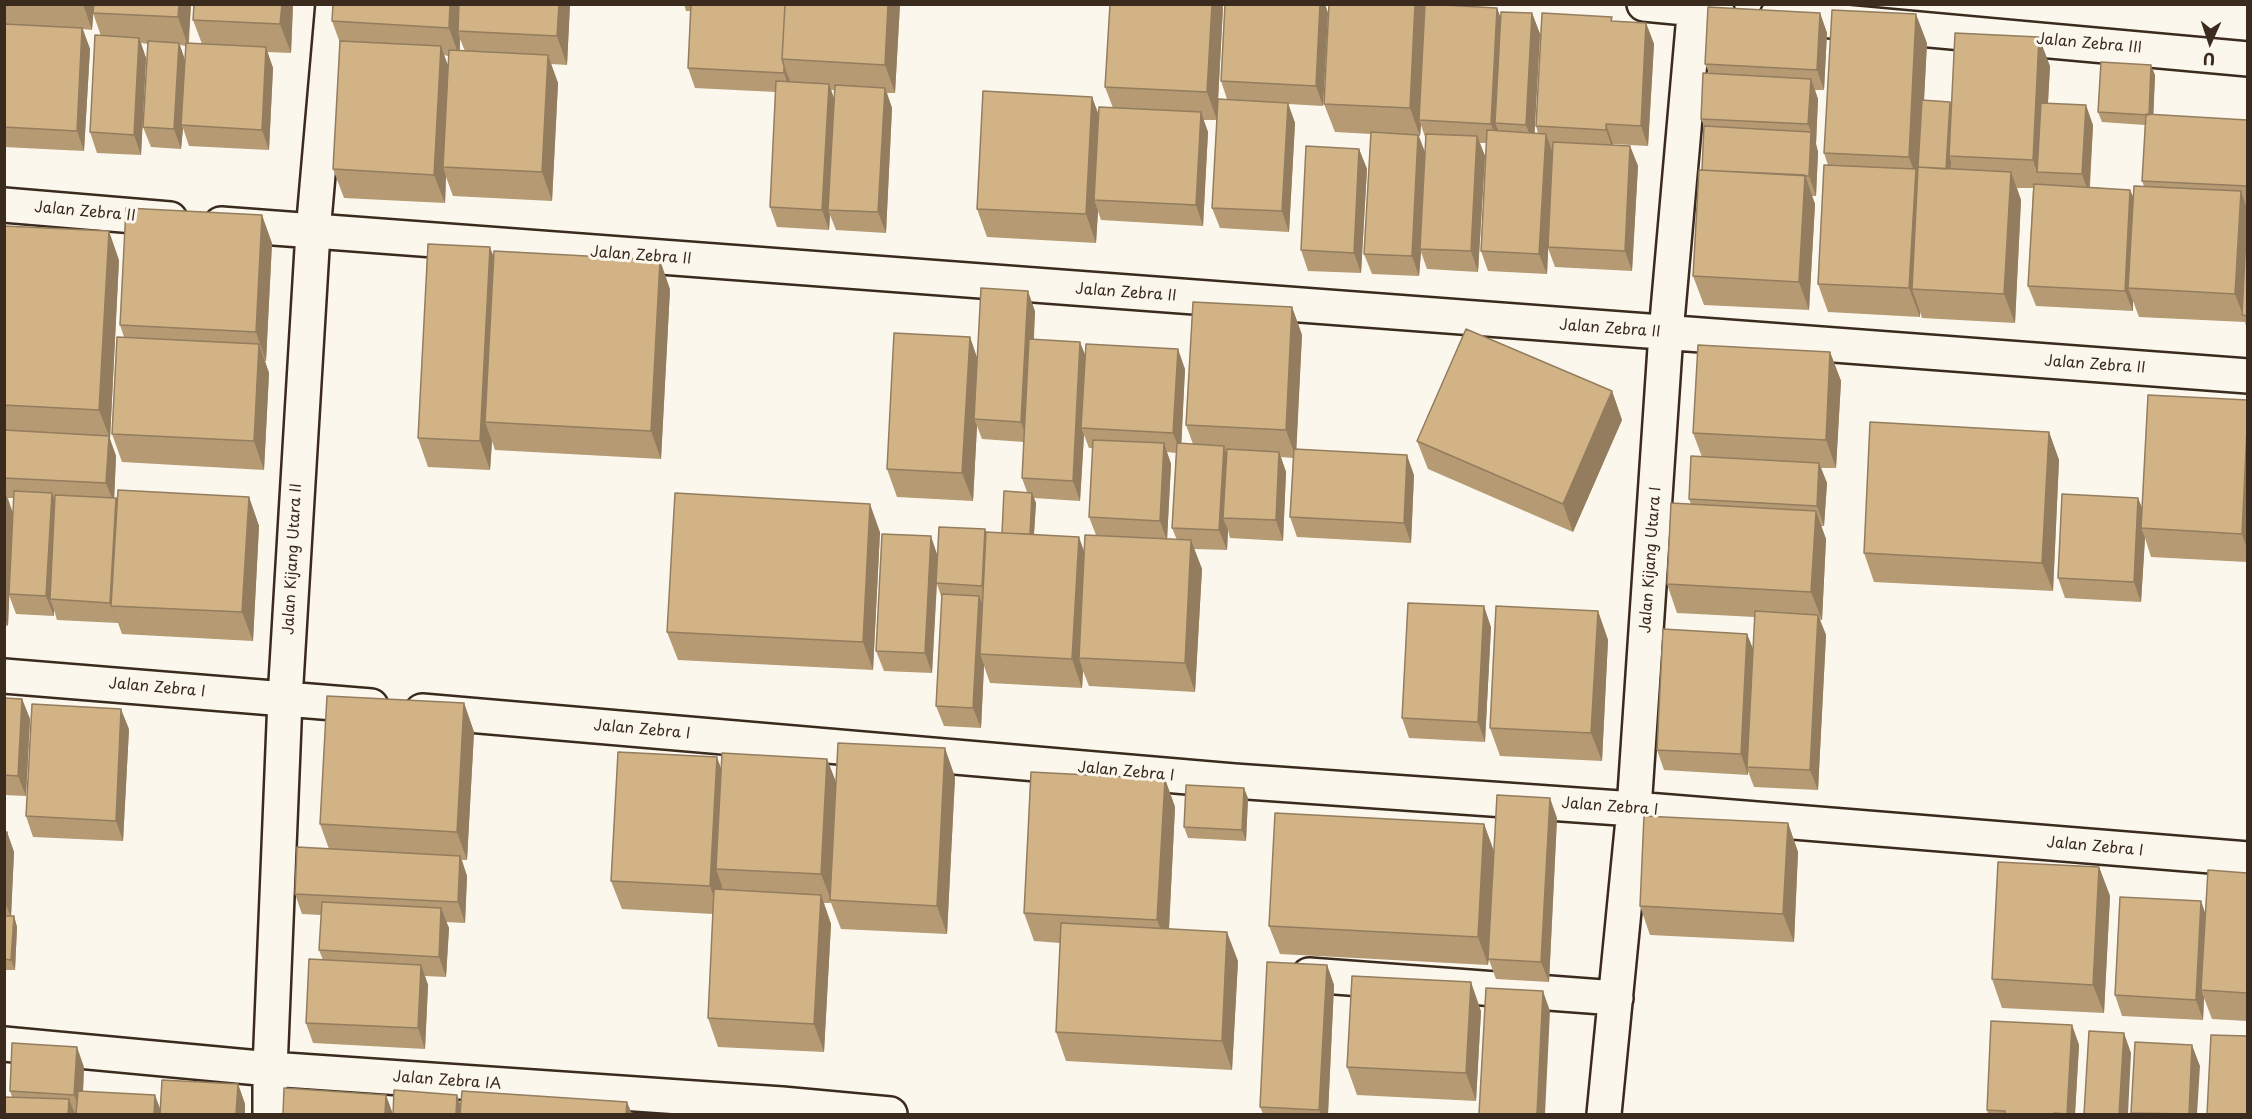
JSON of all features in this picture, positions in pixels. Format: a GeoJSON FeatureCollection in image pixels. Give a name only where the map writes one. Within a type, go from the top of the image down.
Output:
{"type":"FeatureCollection","features":[{"type":"Feature","properties":{"kind":"street","name":"Jalan Kijang Utara II"},"geometry":{"type":"LineString","coordinates":[[270,1114],[285,699],[312,232],[333,4]]}},
{"type":"Feature","properties":{"kind":"street","name":"Jalan Zebra III"},"geometry":{"type":"LineString","coordinates":[[1644,4],[2247,59]]}},
{"type":"Feature","properties":{"kind":"street","name":"Jalan Kijang Utara I"},"geometry":{"type":"LineString","coordinates":[[1604,1114],[1634,809],[1666,333],[1695,7]]}},
{"type":"Feature","properties":{"kind":"street","name":"Jalan Zebra II"},"geometry":{"type":"LineString","coordinates":[[4,205],[312,232],[2247,376]]}},
{"type":"Feature","properties":{"kind":"street","name":"Jalan Zebra I"},"geometry":{"type":"LineString","coordinates":[[4,676],[1234,781],[1634,809],[2247,859]]}},
{"type":"Feature","properties":{"kind":"street"},"geometry":{"type":"LineString","coordinates":[[1310,975],[1616,998]]}},
{"type":"Feature","properties":{"kind":"street","name":"Jalan Zebra IA"},"geometry":{"type":"LineString","coordinates":[[4,1044],[270,1069],[782,1109],[890,1114]]}},
{"type":"Feature","properties":{"kind":"building"},"geometry":{"type":"Polygon","coordinates":[[[94,4],[179,4],[178,17],[93,13],[94,4]]]}},
{"type":"Feature","properties":{"kind":"building"},"geometry":{"type":"Polygon","coordinates":[[[194,4],[282,4],[280,24],[193,20],[194,4]]]}},
{"type":"Feature","properties":{"kind":"building"},"geometry":{"type":"Polygon","coordinates":[[[333,4],[450,4],[449,28],[332,21],[333,4]]]}},
{"type":"Feature","properties":{"kind":"building"},"geometry":{"type":"Polygon","coordinates":[[[459,4],[559,4],[557,36],[458,31],[459,4]]]}},
{"type":"Feature","properties":{"kind":"building"},"geometry":{"type":"Polygon","coordinates":[[[691,4],[785,4],[782,59],[784,73],[688,68],[691,4]]]}},
{"type":"Feature","properties":{"kind":"building"},"geometry":{"type":"Polygon","coordinates":[[[785,4],[888,4],[885,65],[782,59],[785,4]]]}},
{"type":"Feature","properties":{"kind":"building"},"geometry":{"type":"Polygon","coordinates":[[[1110,4],[1212,4],[1207,92],[1105,87],[1110,4]]]}},
{"type":"Feature","properties":{"kind":"building"},"geometry":{"type":"Polygon","coordinates":[[[1225,4],[1320,4],[1316,86],[1221,81],[1225,4]]]}},
{"type":"Feature","properties":{"kind":"building"},"geometry":{"type":"Polygon","coordinates":[[[1329,4],[1415,4],[1410,108],[1324,104],[1329,4]]]}},
{"type":"Feature","properties":{"kind":"building"},"geometry":{"type":"Polygon","coordinates":[[[1425,4],[1497,8],[1491,124],[1419,120],[1425,4]]]}},
{"type":"Feature","properties":{"kind":"building"},"geometry":{"type":"Polygon","coordinates":[[[1708,7],[1820,13],[1817,70],[1705,64],[1708,7]]]}},
{"type":"Feature","properties":{"kind":"building"},"geometry":{"type":"Polygon","coordinates":[[[1832,10],[1916,14],[1909,157],[1824,153],[1832,10]]]}},
{"type":"Feature","properties":{"kind":"building"},"geometry":{"type":"Polygon","coordinates":[[[1501,12],[1532,13],[1526,125],[1495,123],[1501,12]]]}},
{"type":"Feature","properties":{"kind":"building"},"geometry":{"type":"Polygon","coordinates":[[[1542,13],[1612,17],[1611,21],[1646,23],[1641,126],[1606,124],[1606,130],[1536,126],[1542,13]]]}},
{"type":"Feature","properties":{"kind":"building"},"geometry":{"type":"Polygon","coordinates":[[[4,24],[82,28],[77,131],[4,127],[4,24]]]}},
{"type":"Feature","properties":{"kind":"building"},"geometry":{"type":"Polygon","coordinates":[[[1955,33],[2039,37],[2033,160],[1949,156],[1955,33]]]}},
{"type":"Feature","properties":{"kind":"building"},"geometry":{"type":"Polygon","coordinates":[[[95,35],[139,38],[134,135],[90,132],[95,35]]]}},
{"type":"Feature","properties":{"kind":"building"},"geometry":{"type":"Polygon","coordinates":[[[148,41],[179,43],[174,129],[143,127],[148,41]]]}},
{"type":"Feature","properties":{"kind":"building"},"geometry":{"type":"Polygon","coordinates":[[[340,41],[441,46],[434,175],[333,169],[340,41]]]}},
{"type":"Feature","properties":{"kind":"building"},"geometry":{"type":"Polygon","coordinates":[[[186,43],[266,47],[262,130],[181,125],[186,43]]]}},
{"type":"Feature","properties":{"kind":"building"},"geometry":{"type":"Polygon","coordinates":[[[449,50],[548,55],[542,172],[443,167],[449,50]]]}},
{"type":"Feature","properties":{"kind":"building"},"geometry":{"type":"Polygon","coordinates":[[[2101,62],[2151,65],[2149,115],[2098,112],[2101,62]]]}},
{"type":"Feature","properties":{"kind":"building"},"geometry":{"type":"Polygon","coordinates":[[[1703,73],[1811,79],[1808,124],[1701,119],[1703,73]]]}},
{"type":"Feature","properties":{"kind":"building"},"geometry":{"type":"Polygon","coordinates":[[[776,81],[829,84],[822,210],[770,207],[776,81]]]}},
{"type":"Feature","properties":{"kind":"building"},"geometry":{"type":"Polygon","coordinates":[[[835,85],[885,88],[878,212],[828,210],[835,85]]]}},
{"type":"Feature","properties":{"kind":"building"},"geometry":{"type":"Polygon","coordinates":[[[983,91],[1092,97],[1086,214],[977,209],[983,91]]]}},
{"type":"Feature","properties":{"kind":"building"},"geometry":{"type":"Polygon","coordinates":[[[1218,99],[1288,103],[1282,211],[1212,208],[1218,99]]]}},
{"type":"Feature","properties":{"kind":"building"},"geometry":{"type":"Polygon","coordinates":[[[1922,100],[1950,102],[1946,169],[1918,167],[1922,100]]]}},
{"type":"Feature","properties":{"kind":"building"},"geometry":{"type":"Polygon","coordinates":[[[2041,103],[2086,105],[2082,174],[2037,172],[2041,103]]]}},
{"type":"Feature","properties":{"kind":"building"},"geometry":{"type":"Polygon","coordinates":[[[1099,107],[1201,112],[1196,205],[1094,200],[1099,107]]]}},
{"type":"Feature","properties":{"kind":"building"},"geometry":{"type":"Polygon","coordinates":[[[2146,114],[2247,120],[2247,186],[2142,181],[2146,114]]]}},
{"type":"Feature","properties":{"kind":"building"},"geometry":{"type":"Polygon","coordinates":[[[1704,126],[1811,132],[1809,176],[1702,170],[1704,126]]]}},
{"type":"Feature","properties":{"kind":"building"},"geometry":{"type":"Polygon","coordinates":[[[1487,130],[1546,134],[1539,254],[1481,251],[1487,130]]]}},
{"type":"Feature","properties":{"kind":"building"},"geometry":{"type":"Polygon","coordinates":[[[1371,132],[1418,135],[1412,256],[1364,254],[1371,132]]]}},
{"type":"Feature","properties":{"kind":"building"},"geometry":{"type":"Polygon","coordinates":[[[1426,134],[1477,136],[1471,251],[1420,249],[1426,134]]]}},
{"type":"Feature","properties":{"kind":"building"},"geometry":{"type":"Polygon","coordinates":[[[1553,142],[1630,146],[1625,251],[1548,247],[1553,142]]]}},
{"type":"Feature","properties":{"kind":"building"},"geometry":{"type":"Polygon","coordinates":[[[1306,146],[1359,149],[1354,253],[1301,250],[1306,146]]]}},
{"type":"Feature","properties":{"kind":"building"},"geometry":{"type":"Polygon","coordinates":[[[1824,165],[1916,169],[1909,288],[1818,284],[1824,165]]]}},
{"type":"Feature","properties":{"kind":"building"},"geometry":{"type":"Polygon","coordinates":[[[1918,167],[2011,172],[2004,294],[1912,289],[1918,167]]]}},
{"type":"Feature","properties":{"kind":"building"},"geometry":{"type":"Polygon","coordinates":[[[1699,170],[1805,175],[1799,282],[1693,276],[1699,170]]]}},
{"type":"Feature","properties":{"kind":"building"},"geometry":{"type":"Polygon","coordinates":[[[2034,184],[2130,190],[2125,291],[2028,286],[2034,184]]]}},
{"type":"Feature","properties":{"kind":"building"},"geometry":{"type":"Polygon","coordinates":[[[2134,186],[2241,191],[2235,294],[2128,288],[2134,186]]]}},
{"type":"Feature","properties":{"kind":"building"},"geometry":{"type":"Polygon","coordinates":[[[126,208],[262,215],[256,332],[120,325],[126,208]]]}},
{"type":"Feature","properties":{"kind":"building"},"geometry":{"type":"Polygon","coordinates":[[[2247,216],[2247,316],[2242,315],[2247,216]]]}},
{"type":"Feature","properties":{"kind":"building"},"geometry":{"type":"Polygon","coordinates":[[[4,226],[109,231],[99,410],[4,405],[4,226]]]}},
{"type":"Feature","properties":{"kind":"building"},"geometry":{"type":"Polygon","coordinates":[[[428,244],[490,247],[480,441],[418,438],[428,244]]]}},
{"type":"Feature","properties":{"kind":"building"},"geometry":{"type":"Polygon","coordinates":[[[494,251],[660,260],[651,431],[485,422],[494,251]]]}},
{"type":"Feature","properties":{"kind":"building"},"geometry":{"type":"Polygon","coordinates":[[[981,288],[1028,291],[1021,422],[974,419],[981,288]]]}},
{"type":"Feature","properties":{"kind":"building"},"geometry":{"type":"Polygon","coordinates":[[[1193,302],[1292,307],[1286,430],[1186,425],[1193,302]]]}},
{"type":"Feature","properties":{"kind":"building"},"geometry":{"type":"Polygon","coordinates":[[[1466,329],[1612,391],[1563,504],[1417,441],[1466,329]]]}},
{"type":"Feature","properties":{"kind":"building"},"geometry":{"type":"Polygon","coordinates":[[[894,333],[970,337],[962,473],[887,469],[894,333]]]}},
{"type":"Feature","properties":{"kind":"building"},"geometry":{"type":"Polygon","coordinates":[[[117,337],[259,344],[254,441],[112,434],[117,337]]]}},
{"type":"Feature","properties":{"kind":"building"},"geometry":{"type":"Polygon","coordinates":[[[1029,339],[1080,342],[1073,481],[1022,478],[1029,339]]]}},
{"type":"Feature","properties":{"kind":"building"},"geometry":{"type":"Polygon","coordinates":[[[1086,344],[1178,349],[1173,433],[1081,428],[1086,344]]]}},
{"type":"Feature","properties":{"kind":"building"},"geometry":{"type":"Polygon","coordinates":[[[1698,345],[1830,352],[1826,440],[1693,433],[1698,345]]]}},
{"type":"Feature","properties":{"kind":"building"},"geometry":{"type":"Polygon","coordinates":[[[2148,395],[2247,400],[2242,534],[2141,528],[2148,395]]]}},
{"type":"Feature","properties":{"kind":"building"},"geometry":{"type":"Polygon","coordinates":[[[1870,422],[2049,432],[2042,563],[1864,553],[1870,422]]]}},
{"type":"Feature","properties":{"kind":"building"},"geometry":{"type":"Polygon","coordinates":[[[4,430],[109,436],[106,483],[4,478],[4,430]]]}},
{"type":"Feature","properties":{"kind":"building"},"geometry":{"type":"Polygon","coordinates":[[[1093,440],[1164,443],[1160,521],[1089,517],[1093,440]]]}},
{"type":"Feature","properties":{"kind":"building"},"geometry":{"type":"Polygon","coordinates":[[[1177,443],[1224,446],[1219,530],[1172,528],[1177,443]]]}},
{"type":"Feature","properties":{"kind":"building"},"geometry":{"type":"Polygon","coordinates":[[[1227,449],[1279,452],[1276,520],[1223,518],[1227,449]]]}},
{"type":"Feature","properties":{"kind":"building"},"geometry":{"type":"Polygon","coordinates":[[[1294,449],[1407,455],[1404,523],[1290,517],[1294,449]]]}},
{"type":"Feature","properties":{"kind":"building"},"geometry":{"type":"Polygon","coordinates":[[[1691,456],[1819,463],[1817,506],[1689,499],[1691,456]]]}},
{"type":"Feature","properties":{"kind":"building"},"geometry":{"type":"Polygon","coordinates":[[[118,490],[249,497],[242,612],[111,606],[118,490]]]}},
{"type":"Feature","properties":{"kind":"building"},"geometry":{"type":"Polygon","coordinates":[[[14,491],[52,493],[46,596],[9,594],[14,491]]]}},
{"type":"Feature","properties":{"kind":"building"},"geometry":{"type":"Polygon","coordinates":[[[1004,491],[1032,493],[1030,534],[1002,533],[1004,491]]]}},
{"type":"Feature","properties":{"kind":"building"},"geometry":{"type":"Polygon","coordinates":[[[675,493],[870,504],[863,642],[667,632],[675,493]]]}},
{"type":"Feature","properties":{"kind":"building"},"geometry":{"type":"Polygon","coordinates":[[[2062,494],[2138,498],[2134,582],[2058,578],[2062,494]]]}},
{"type":"Feature","properties":{"kind":"building"},"geometry":{"type":"Polygon","coordinates":[[[55,495],[116,498],[110,603],[50,599],[55,495]]]}},
{"type":"Feature","properties":{"kind":"building"},"geometry":{"type":"Polygon","coordinates":[[[1671,503],[1816,511],[1811,592],[1667,584],[1671,503]]]}},
{"type":"Feature","properties":{"kind":"building"},"geometry":{"type":"Polygon","coordinates":[[[939,527],[985,529],[982,586],[936,583],[939,527]]]}},
{"type":"Feature","properties":{"kind":"building"},"geometry":{"type":"Polygon","coordinates":[[[986,532],[1079,537],[1072,659],[980,654],[986,532]]]}},
{"type":"Feature","properties":{"kind":"building"},"geometry":{"type":"Polygon","coordinates":[[[882,534],[931,536],[925,653],[876,651],[882,534]]]}},
{"type":"Feature","properties":{"kind":"building"},"geometry":{"type":"Polygon","coordinates":[[[1085,535],[1191,540],[1185,663],[1079,658],[1085,535]]]}},
{"type":"Feature","properties":{"kind":"building"},"geometry":{"type":"Polygon","coordinates":[[[942,594],[979,596],[973,708],[936,706],[942,594]]]}},
{"type":"Feature","properties":{"kind":"building"},"geometry":{"type":"Polygon","coordinates":[[[1408,603],[1484,606],[1478,722],[1402,718],[1408,603]]]}},
{"type":"Feature","properties":{"kind":"building"},"geometry":{"type":"Polygon","coordinates":[[[1496,606],[1598,611],[1591,733],[1490,728],[1496,606]]]}},
{"type":"Feature","properties":{"kind":"building"},"geometry":{"type":"Polygon","coordinates":[[[1755,611],[1818,615],[1810,770],[1747,767],[1755,611]]]}},
{"type":"Feature","properties":{"kind":"building"},"geometry":{"type":"Polygon","coordinates":[[[1663,629],[1747,634],[1741,754],[1657,750],[1663,629]]]}},
{"type":"Feature","properties":{"kind":"building"},"geometry":{"type":"Polygon","coordinates":[[[327,696],[464,703],[457,832],[320,824],[327,696]]]}},
{"type":"Feature","properties":{"kind":"building"},"geometry":{"type":"Polygon","coordinates":[[[4,698],[22,699],[18,776],[4,775],[4,698]]]}},
{"type":"Feature","properties":{"kind":"building"},"geometry":{"type":"Polygon","coordinates":[[[32,704],[121,709],[116,821],[26,816],[32,704]]]}},
{"type":"Feature","properties":{"kind":"building"},"geometry":{"type":"Polygon","coordinates":[[[838,743],[945,748],[937,906],[830,900],[838,743]]]}},
{"type":"Feature","properties":{"kind":"building"},"geometry":{"type":"Polygon","coordinates":[[[618,752],[717,757],[710,886],[611,881],[618,752]]]}},
{"type":"Feature","properties":{"kind":"building"},"geometry":{"type":"Polygon","coordinates":[[[722,753],[827,759],[821,874],[716,869],[722,753]]]}},
{"type":"Feature","properties":{"kind":"building"},"geometry":{"type":"Polygon","coordinates":[[[1031,772],[1165,779],[1157,920],[1024,913],[1031,772]]]}},
{"type":"Feature","properties":{"kind":"building"},"geometry":{"type":"Polygon","coordinates":[[[1186,785],[1244,788],[1242,830],[1184,827],[1186,785]]]}},
{"type":"Feature","properties":{"kind":"building"},"geometry":{"type":"Polygon","coordinates":[[[1497,795],[1550,798],[1541,962],[1488,959],[1497,795]]]}},
{"type":"Feature","properties":{"kind":"building"},"geometry":{"type":"Polygon","coordinates":[[[1275,813],[1484,824],[1478,937],[1269,926],[1275,813]]]}},
{"type":"Feature","properties":{"kind":"building"},"geometry":{"type":"Polygon","coordinates":[[[1644,816],[1788,823],[1783,914],[1640,906],[1644,816]]]}},
{"type":"Feature","properties":{"kind":"building"},"geometry":{"type":"Polygon","coordinates":[[[4,832],[7,832],[4,874],[4,832]]]}},
{"type":"Feature","properties":{"kind":"building"},"geometry":{"type":"Polygon","coordinates":[[[297,847],[460,856],[458,902],[295,894],[297,847]]]}},
{"type":"Feature","properties":{"kind":"building"},"geometry":{"type":"Polygon","coordinates":[[[1998,862],[2099,867],[2093,985],[1992,979],[1998,862]]]}},
{"type":"Feature","properties":{"kind":"building"},"geometry":{"type":"Polygon","coordinates":[[[2208,870],[2247,873],[2247,993],[2201,990],[2208,870]]]}},
{"type":"Feature","properties":{"kind":"building"},"geometry":{"type":"Polygon","coordinates":[[[714,889],[821,895],[814,1024],[708,1018],[714,889]]]}},
{"type":"Feature","properties":{"kind":"building"},"geometry":{"type":"Polygon","coordinates":[[[2120,897],[2201,901],[2196,1000],[2115,995],[2120,897]]]}},
{"type":"Feature","properties":{"kind":"building"},"geometry":{"type":"Polygon","coordinates":[[[322,902],[441,908],[439,957],[319,950],[322,902]]]}},
{"type":"Feature","properties":{"kind":"building"},"geometry":{"type":"Polygon","coordinates":[[[4,916],[14,916],[11,960],[4,959],[4,916]]]}},
{"type":"Feature","properties":{"kind":"building"},"geometry":{"type":"Polygon","coordinates":[[[1061,923],[1227,932],[1222,1041],[1056,1032],[1061,923]]]}},
{"type":"Feature","properties":{"kind":"building"},"geometry":{"type":"Polygon","coordinates":[[[309,959],[421,965],[418,1028],[306,1023],[309,959]]]}},
{"type":"Feature","properties":{"kind":"building"},"geometry":{"type":"Polygon","coordinates":[[[1267,962],[1327,965],[1319,1110],[1260,1107],[1267,962]]]}},
{"type":"Feature","properties":{"kind":"building"},"geometry":{"type":"Polygon","coordinates":[[[1352,976],[1471,982],[1466,1073],[1347,1067],[1352,976]]]}},
{"type":"Feature","properties":{"kind":"building"},"geometry":{"type":"Polygon","coordinates":[[[1486,988],[1543,991],[1537,1114],[1479,1114],[1486,988]]]}},
{"type":"Feature","properties":{"kind":"building"},"geometry":{"type":"Polygon","coordinates":[[[1991,1021],[2072,1025],[2067,1114],[2005,1114],[2005,1111],[1987,1110],[1991,1021]]]}},
{"type":"Feature","properties":{"kind":"building"},"geometry":{"type":"Polygon","coordinates":[[[2089,1031],[2124,1033],[2119,1114],[2084,1114],[2089,1031]]]}},
{"type":"Feature","properties":{"kind":"building"},"geometry":{"type":"Polygon","coordinates":[[[2211,1035],[2247,1036],[2247,1114],[2207,1114],[2211,1035]]]}},
{"type":"Feature","properties":{"kind":"building"},"geometry":{"type":"Polygon","coordinates":[[[2135,1042],[2192,1045],[2189,1114],[2131,1113],[2135,1042]]]}},
{"type":"Feature","properties":{"kind":"building"},"geometry":{"type":"Polygon","coordinates":[[[12,1043],[77,1047],[74,1095],[10,1091],[12,1043]]]}},
{"type":"Feature","properties":{"kind":"building"},"geometry":{"type":"Polygon","coordinates":[[[162,1080],[238,1084],[236,1114],[160,1114],[162,1080]]]}},
{"type":"Feature","properties":{"kind":"building"},"geometry":{"type":"Polygon","coordinates":[[[284,1088],[386,1095],[385,1114],[283,1114],[284,1088]]]}},
{"type":"Feature","properties":{"kind":"building"},"geometry":{"type":"Polygon","coordinates":[[[394,1090],[457,1095],[456,1114],[393,1114],[394,1090]]]}},
{"type":"Feature","properties":{"kind":"building"},"geometry":{"type":"Polygon","coordinates":[[[78,1091],[155,1095],[154,1114],[76,1114],[78,1091]]]}},
{"type":"Feature","properties":{"kind":"building"},"geometry":{"type":"Polygon","coordinates":[[[462,1091],[627,1102],[626,1114],[460,1114],[462,1091]]]}},
{"type":"Feature","properties":{"kind":"building"},"geometry":{"type":"Polygon","coordinates":[[[4,1097],[69,1099],[68,1114],[4,1114],[4,1097]]]}}]}
